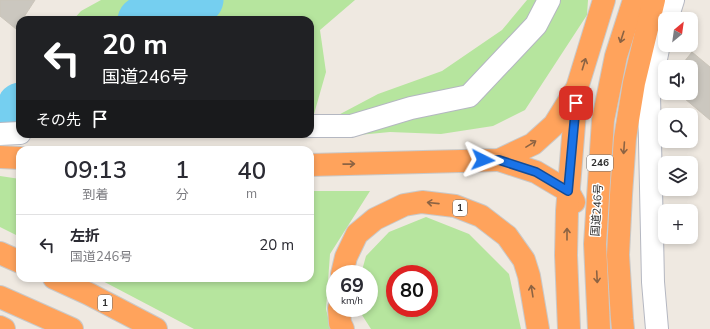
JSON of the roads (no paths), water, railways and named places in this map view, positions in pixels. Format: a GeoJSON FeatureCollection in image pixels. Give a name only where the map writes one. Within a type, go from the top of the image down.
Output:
{"type":"FeatureCollection","features":[{"type":"Feature","properties":{"kind":"highway","name":"246"},"geometry":{"type":"LineString","coordinates":[[569,329],[566,255],[567,211],[577,88],[604,0]]}},
{"type":"Feature","properties":{"kind":"highway","name":"国道246号"},"geometry":{"type":"LineString","coordinates":[[599,329],[595,244],[603,120],[616,56],[634,0]]}},
{"type":"Feature","properties":{"kind":"highway"},"geometry":{"type":"LineString","coordinates":[[623,329],[618,255],[625,138],[634,83],[654,0]]}},
{"type":"Feature","properties":{"kind":"highway"},"geometry":{"type":"LineString","coordinates":[[499,160],[533,144],[554,125],[577,88]]}},
{"type":"Feature","properties":{"kind":"highway"},"geometry":{"type":"LineString","coordinates":[[0,157],[16,158]]}},
{"type":"Feature","properties":{"kind":"highway"},"geometry":{"type":"LineString","coordinates":[[314,165],[499,160],[536,172],[568,191],[595,244]]}},
{"type":"Feature","properties":{"kind":"highway","name":"1"},"geometry":{"type":"LineString","coordinates":[[344,265],[346,257],[357,234],[375,219],[404,205],[422,202],[455,206],[481,216],[507,236],[524,260],[529,276],[538,329]]}},
{"type":"Feature","properties":{"kind":"highway"},"geometry":{"type":"LineString","coordinates":[[0,253],[16,260]]}},
{"type":"Feature","properties":{"kind":"highway","name":"1"},"geometry":{"type":"LineString","coordinates":[[63,282],[156,329]]}},
{"type":"Feature","properties":{"kind":"highway"},"geometry":{"type":"LineString","coordinates":[[0,297],[72,329]]}},
{"type":"Feature","properties":{"kind":"highway"},"geometry":{"type":"LineString","coordinates":[[340,317],[340,323],[343,329]]}},
{"type":"Feature","properties":{"kind":"highway"},"geometry":{"type":"LineString","coordinates":[[0,327],[4,329]]}},
{"type":"Feature","properties":{"kind":"street"},"geometry":{"type":"LineString","coordinates":[[314,126],[351,126],[411,108],[469,96],[536,25],[550,0]]}},
{"type":"Feature","properties":{"kind":"street"},"geometry":{"type":"LineString","coordinates":[[669,12],[673,0]]}},
{"type":"Feature","properties":{"kind":"street"},"geometry":{"type":"LineString","coordinates":[[657,329],[653,282],[649,94],[658,49]]}},
{"type":"Feature","properties":{"kind":"street"},"geometry":{"type":"LineString","coordinates":[[0,134],[16,132]]}},
{"type":"Feature","properties":{"kind":"waterway"},"geometry":{"type":"LineString","coordinates":[[149,16],[201,0]]}},
{"type":"Feature","properties":{"kind":"waterway"},"geometry":{"type":"LineString","coordinates":[[13,122],[16,115]]}}]}
